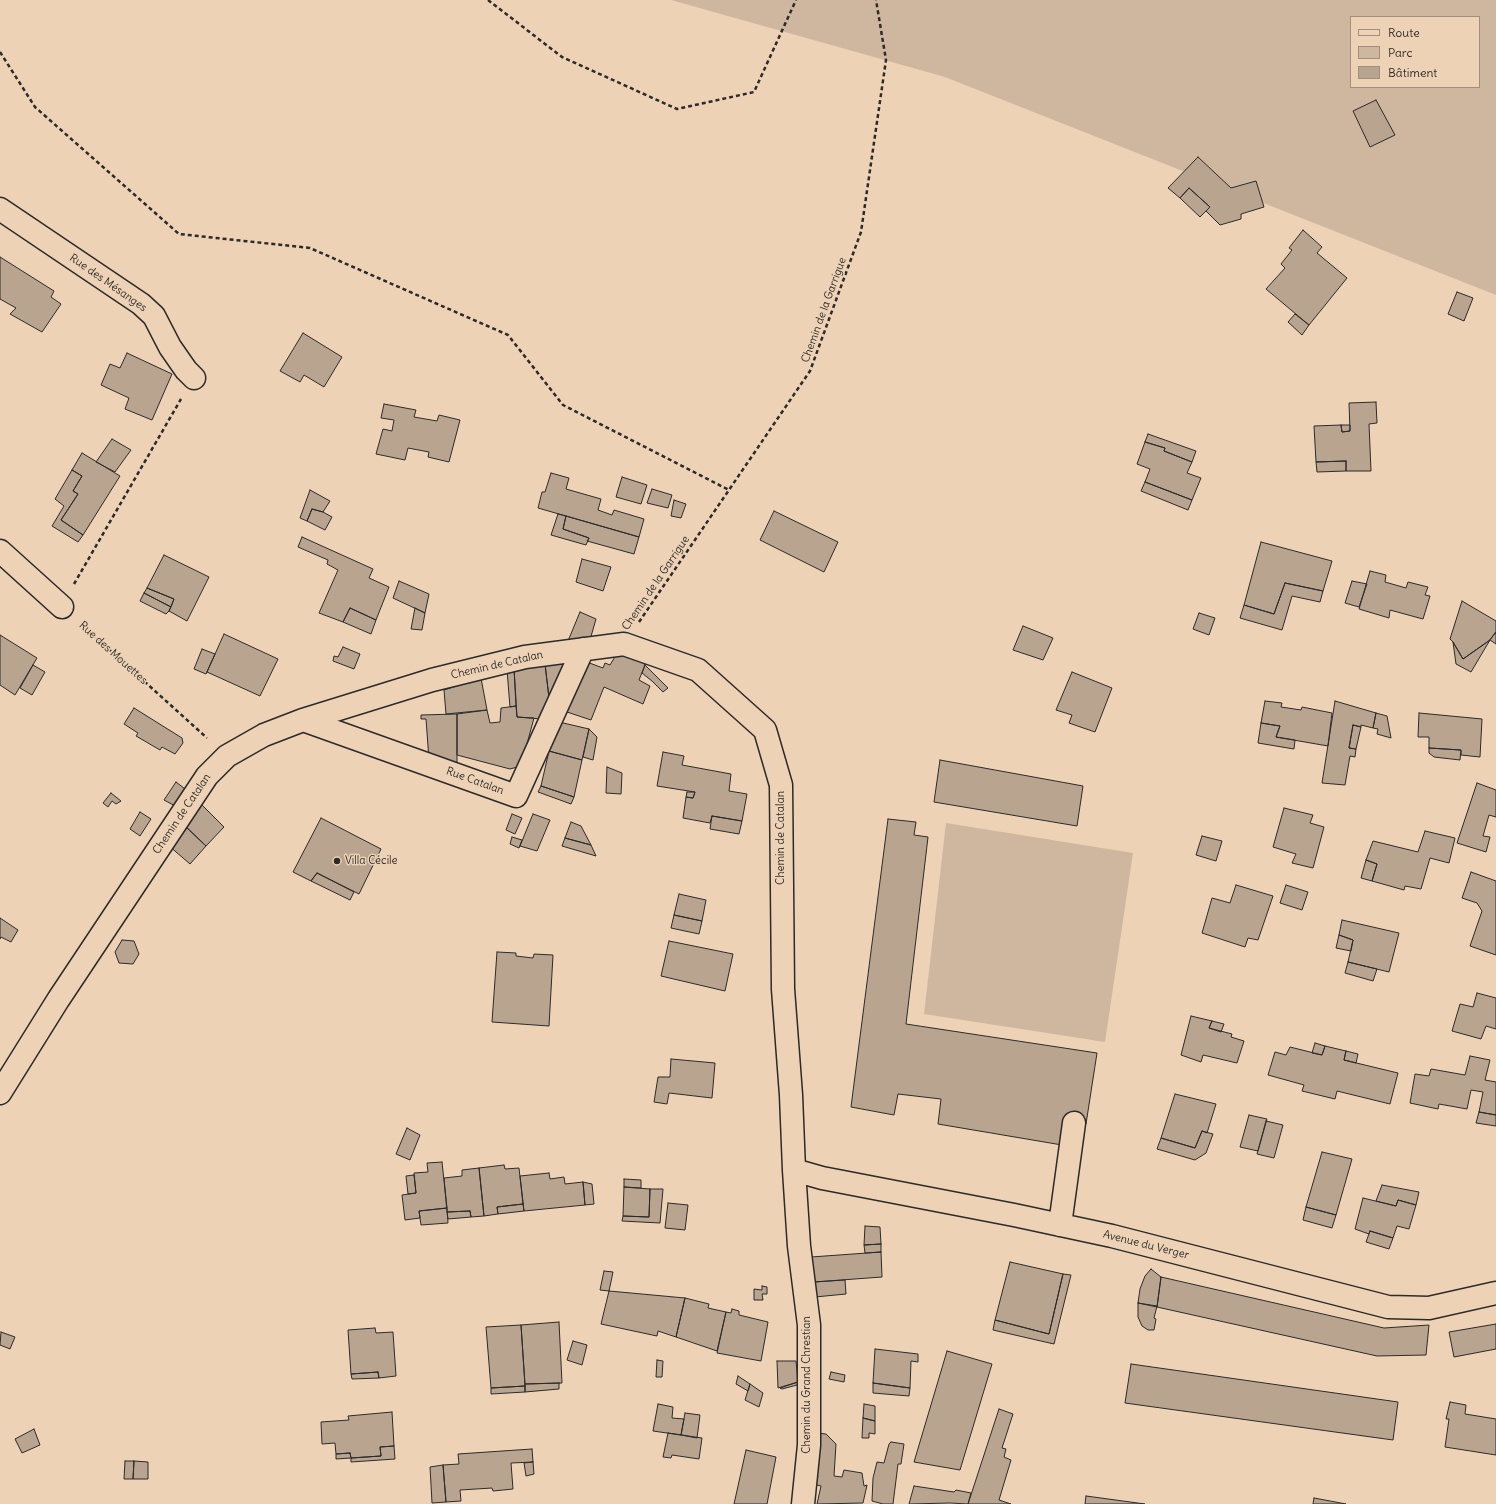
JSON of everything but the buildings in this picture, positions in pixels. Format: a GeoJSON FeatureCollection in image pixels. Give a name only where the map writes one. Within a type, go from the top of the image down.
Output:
{"type":"FeatureCollection","features":[{"type":"Feature","properties":{"kind":"street","name":"Rue des Mésanges"},"geometry":{"type":"LineString","coordinates":[[0,209],[141,304],[154,316],[170,347],[186,370],[194,378]]}},
{"type":"Feature","properties":{"kind":"street"},"geometry":{"type":"LineString","coordinates":[[0,551],[62,607]]}},
{"type":"Feature","properties":{"kind":"street","name":"Chemin de Catalan"},"geometry":{"type":"LineString","coordinates":[[0,1093],[58,1000],[207,776],[227,756],[264,735],[303,720],[432,680],[524,656],[624,644],[698,670],[765,730],[781,785],[783,989],[791,1095],[794,1170]]}},
{"type":"Feature","properties":{"kind":"street","name":"Rue Catalan"},"geometry":{"type":"LineString","coordinates":[[303,720],[516,796],[583,649]]}},
{"type":"Feature","properties":{"kind":"street"},"geometry":{"type":"LineString","coordinates":[[1060,1225],[1074,1123]]}},
{"type":"Feature","properties":{"kind":"street","name":"Avenue du Verger"},"geometry":{"type":"LineString","coordinates":[[794,1170],[822,1178],[1112,1236],[1388,1307],[1429,1308],[1496,1293]]}},
{"type":"Feature","properties":{"kind":"street","name":"Chemin du Grand Chrestian"},"geometry":{"type":"LineString","coordinates":[[794,1170],[802,1272],[809,1325],[809,1445],[803,1504]]}},
{"type":"Feature","properties":{"kind":"path"},"geometry":{"type":"LineString","coordinates":[[488,0],[562,57],[677,109],[754,92],[796,0]]}},
{"type":"Feature","properties":{"kind":"path","name":"Chemin de la Garrigue"},"geometry":{"type":"LineString","coordinates":[[624,644],[810,371],[861,232],[886,60],[876,0]]}},
{"type":"Feature","properties":{"kind":"path"},"geometry":{"type":"LineString","coordinates":[[0,52],[35,107],[179,234],[310,248],[508,335],[563,405],[729,490]]}},
{"type":"Feature","properties":{"kind":"path"},"geometry":{"type":"LineString","coordinates":[[62,607],[194,378]]}},
{"type":"Feature","properties":{"kind":"path","name":"Rue des Mouettes"},"geometry":{"type":"LineString","coordinates":[[62,607],[227,756]]}},
{"type":"Feature","properties":{"kind":"green space"},"geometry":{"type":"Polygon","coordinates":[[[671,0],[1496,0],[1496,295],[945,77],[671,0]]]}},
{"type":"Feature","properties":{"kind":"green space"},"geometry":{"type":"Polygon","coordinates":[[[946,823],[1133,853],[1105,1042],[924,1014],[946,823]]]}},
{"type":"Feature","properties":{"kind":"place","name":"Villa Cécile"},"geometry":{"type":"Point","coordinates":[337,861]}}]}
